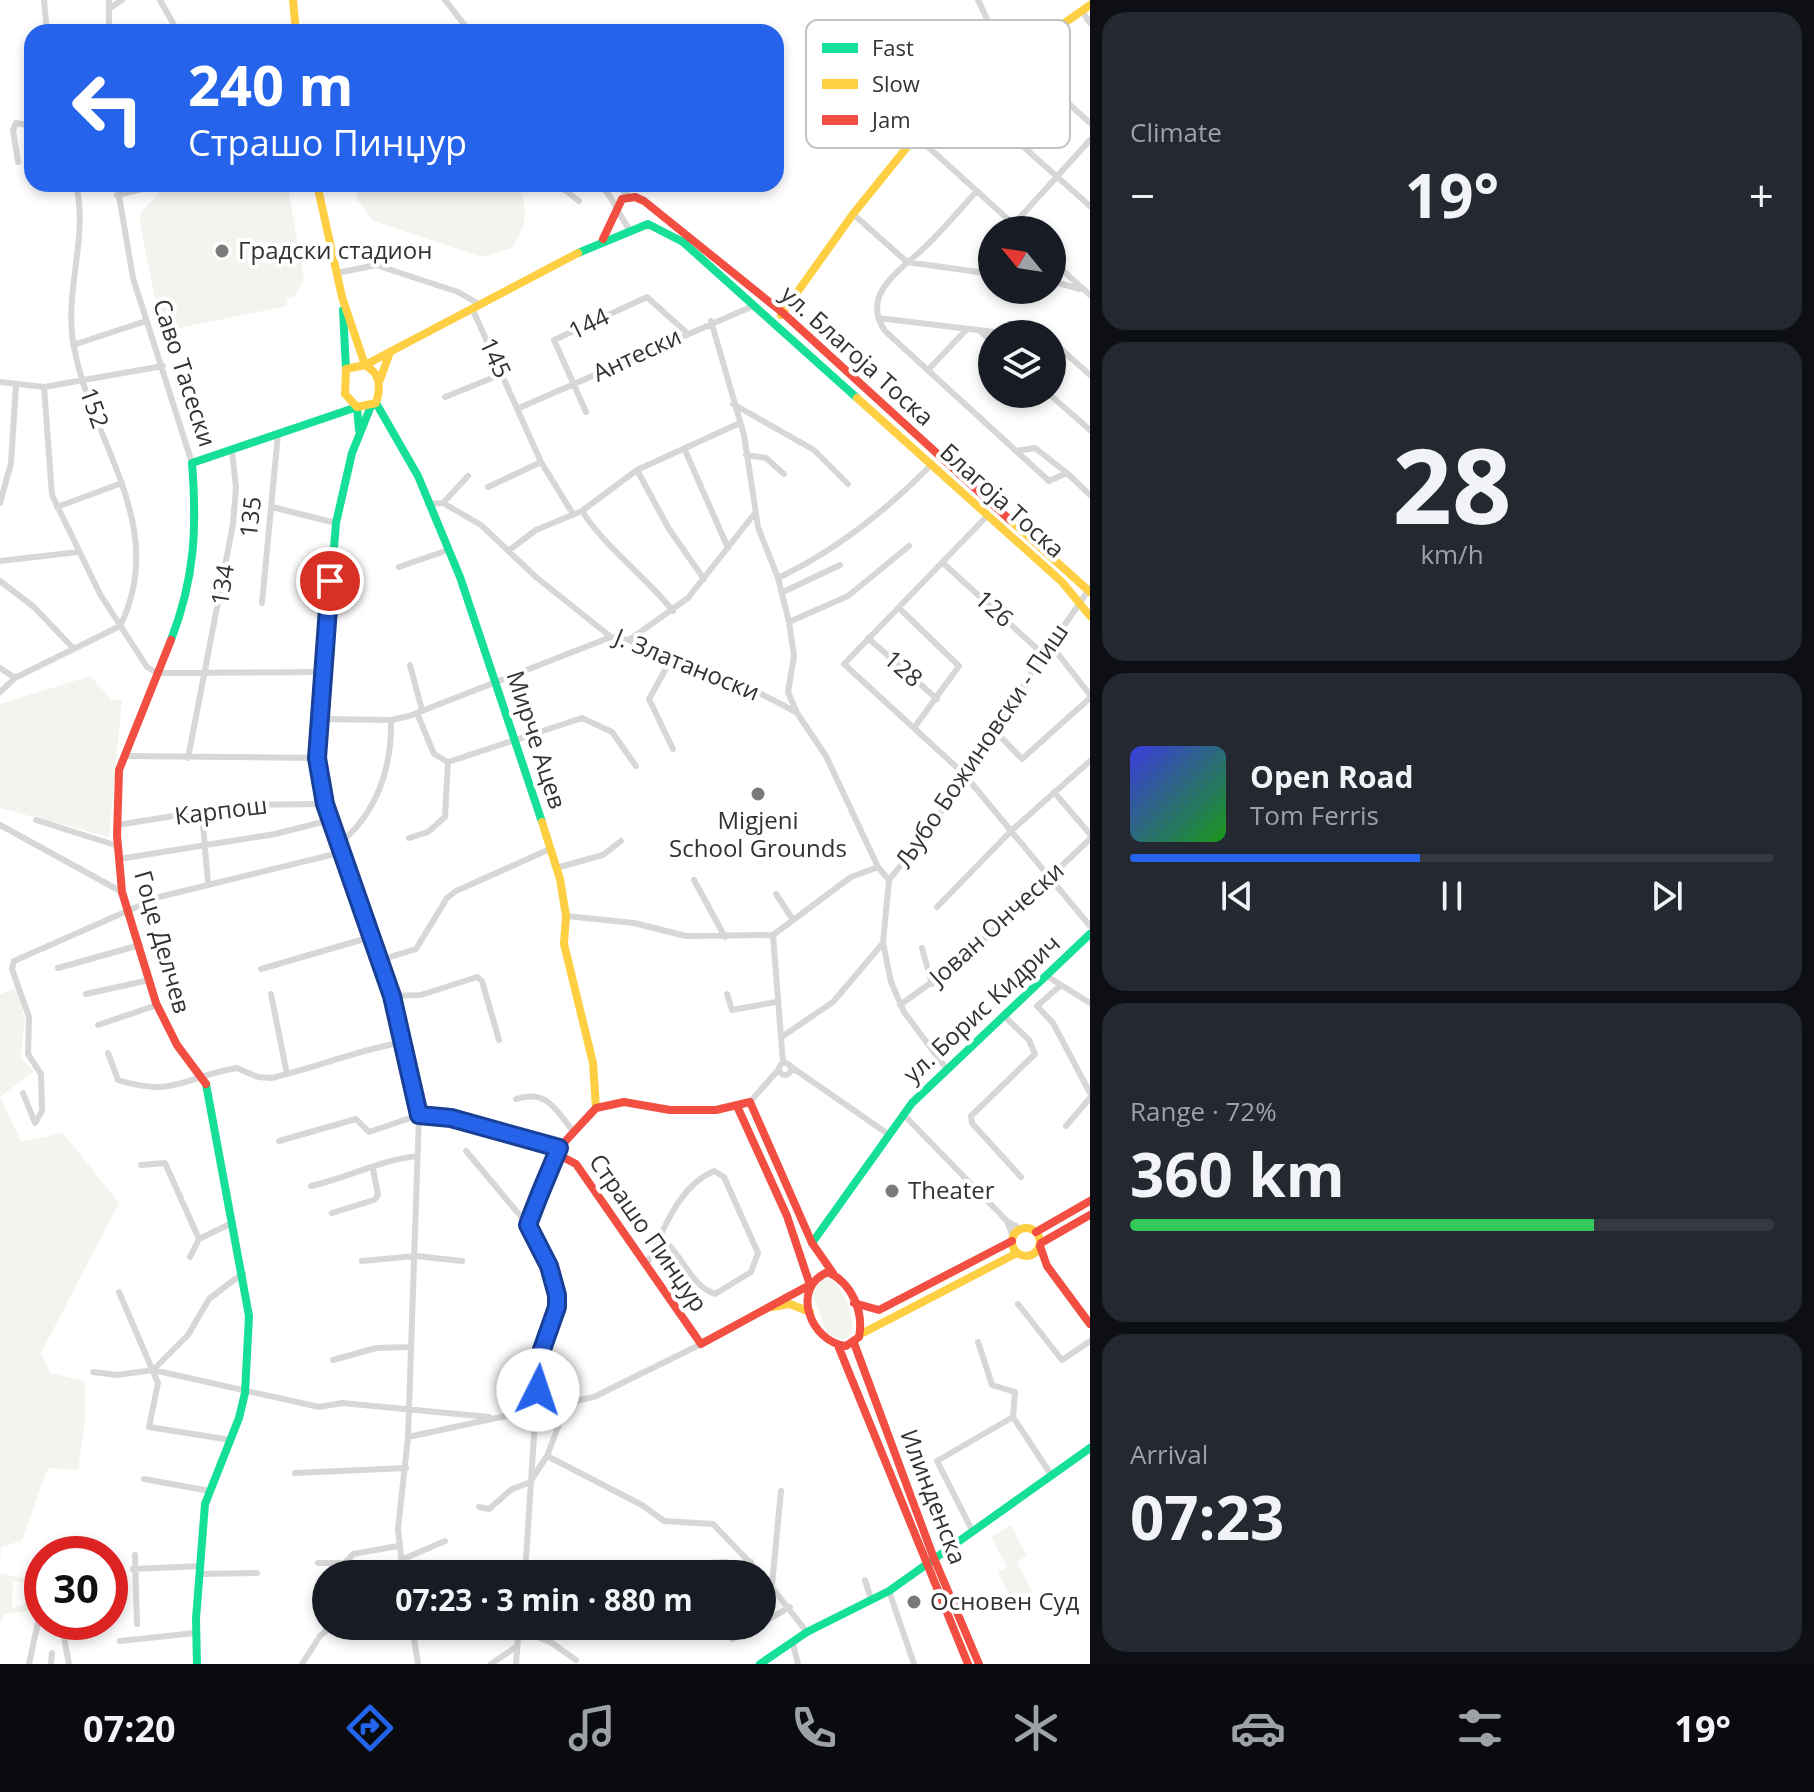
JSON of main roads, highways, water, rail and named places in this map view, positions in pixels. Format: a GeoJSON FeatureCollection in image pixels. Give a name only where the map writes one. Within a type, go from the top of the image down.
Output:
{"type":"FeatureCollection","features":[{"type":"Feature","properties":{"kind":"place","name":"Градски стадион"},"geometry":{"type":"Point","coordinates":[222,251]}},
{"type":"Feature","properties":{"kind":"place","name":"Migjeni School Grounds"},"geometry":{"type":"Point","coordinates":[758,794]}},
{"type":"Feature","properties":{"kind":"place","name":"Theater"},"geometry":{"type":"Point","coordinates":[892,1191]}},
{"type":"Feature","properties":{"kind":"place","name":"Основен Суд"},"geometry":{"type":"Point","coordinates":[914,1602]}}]}
